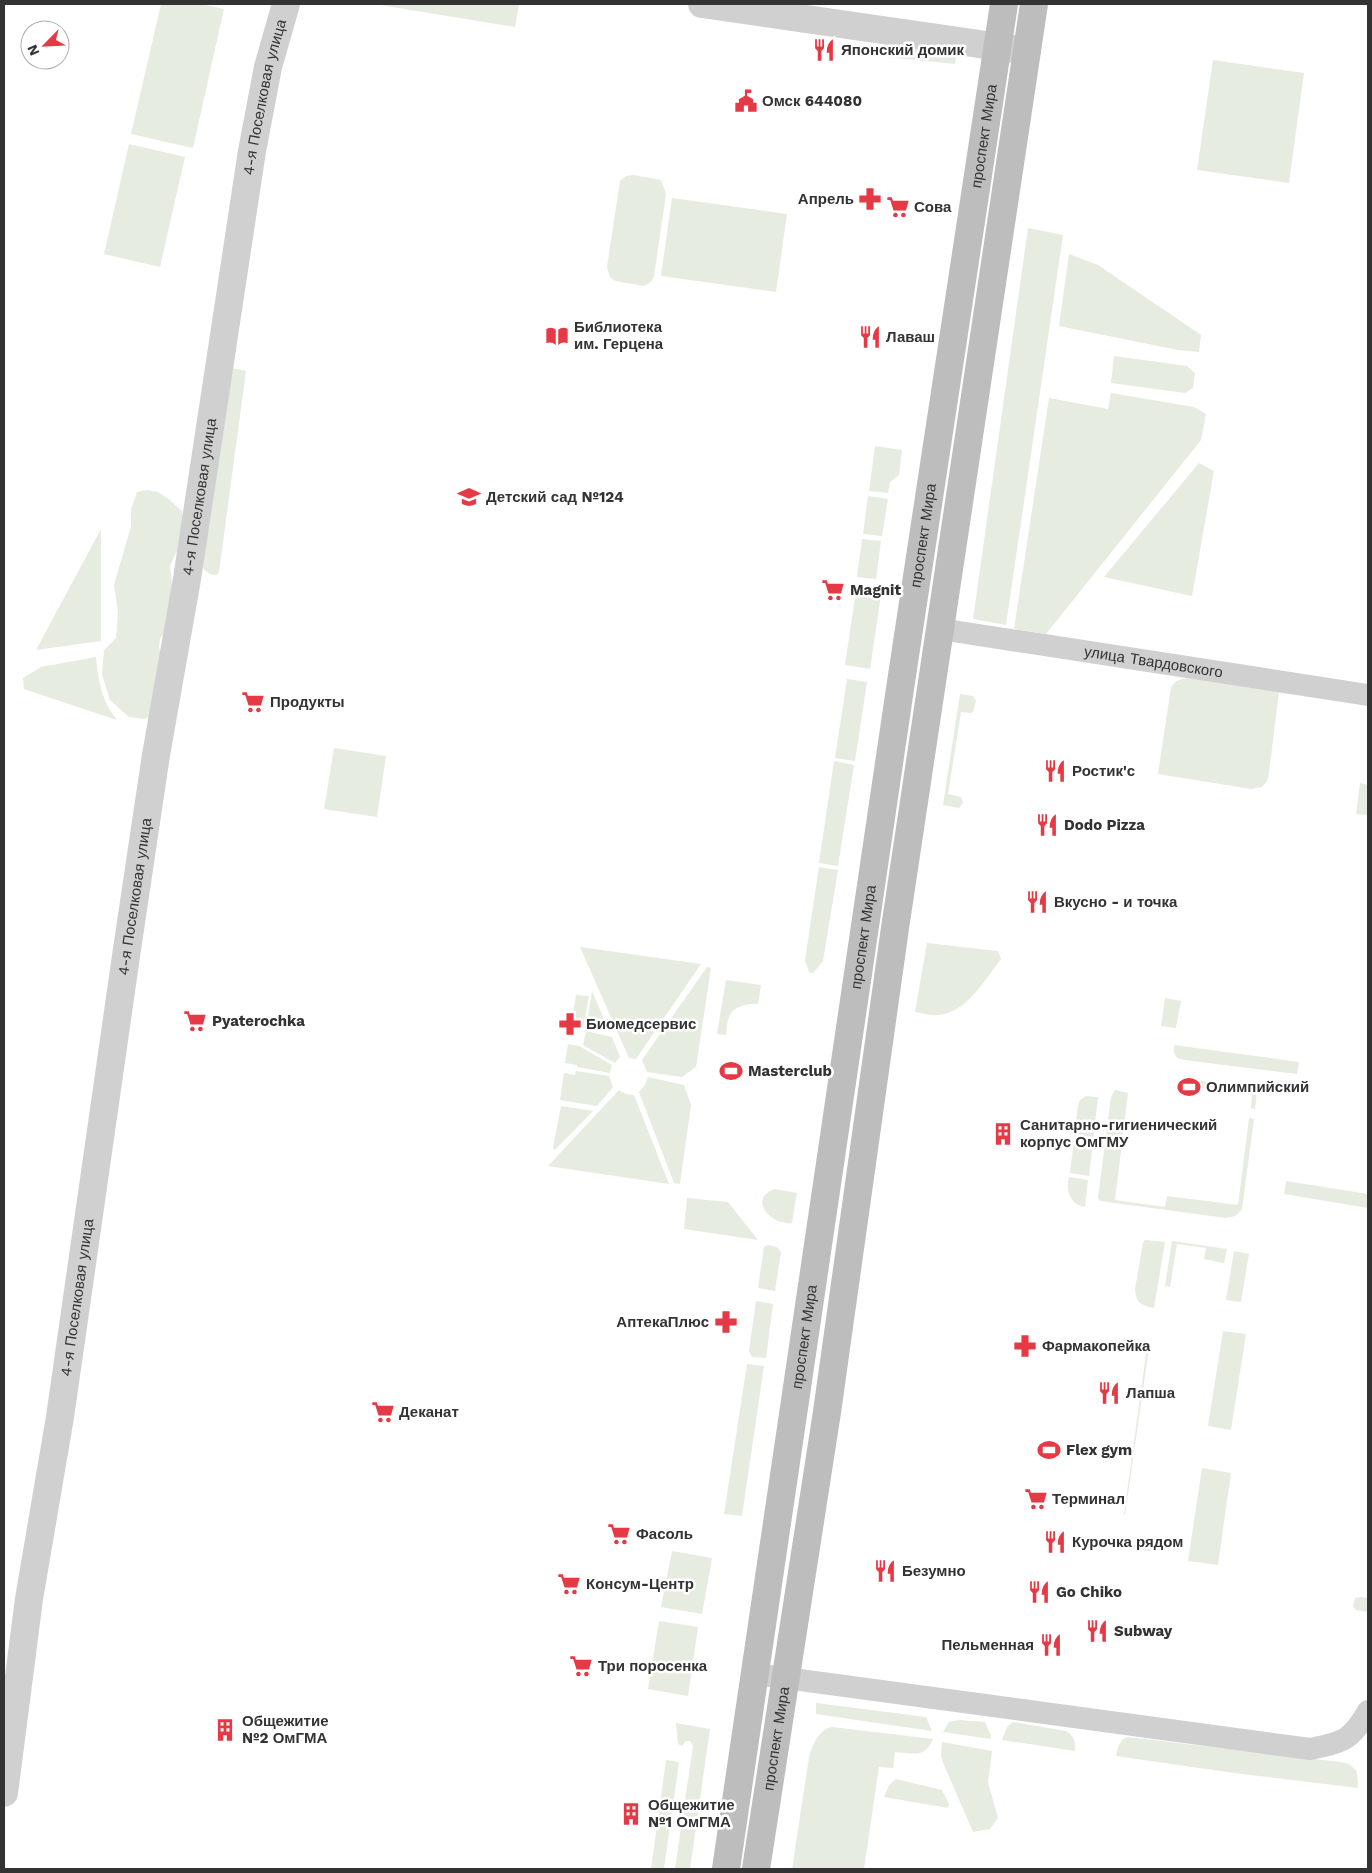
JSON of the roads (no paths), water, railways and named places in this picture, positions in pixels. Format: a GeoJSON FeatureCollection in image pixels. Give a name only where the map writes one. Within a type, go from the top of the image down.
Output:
{"type":"FeatureCollection","features":[{"type":"Feature","properties":{"kind":"main road","name":"проспект Мира"},"geometry":{"type":"LineString","coordinates":[[726,1869],[1004,4]]}},
{"type":"Feature","properties":{"kind":"main road","name":"проспект Мира"},"geometry":{"type":"LineString","coordinates":[[756,1869],[827,1412],[895,928],[1034,4]]}},
{"type":"Feature","properties":{"kind":"street","name":"4-я Поселковая улица"},"geometry":{"type":"LineString","coordinates":[[4,1793],[26,1618],[61,1408],[156,755],[187,579],[252,150],[268,67],[286,4]]}},
{"type":"Feature","properties":{"kind":"street"},"geometry":{"type":"LineString","coordinates":[[702,4],[1027,51]]}},
{"type":"Feature","properties":{"kind":"street","name":"улица Твардовского"},"geometry":{"type":"LineString","coordinates":[[940,629],[1368,696]]}},
{"type":"Feature","properties":{"kind":"street"},"geometry":{"type":"LineString","coordinates":[[756,1674],[1310,1749],[1339,1742],[1350,1737],[1368,1711]]}},
{"type":"Feature","properties":{"kind":"place","name":"Японский домик"},"geometry":{"type":"Point","coordinates":[824,50]}},
{"type":"Feature","properties":{"kind":"place","name":"Омск 644080"},"geometry":{"type":"Point","coordinates":[746,101]}},
{"type":"Feature","properties":{"kind":"place","name":"Апрель"},"geometry":{"type":"Point","coordinates":[870,199]}},
{"type":"Feature","properties":{"kind":"place","name":"Сова"},"geometry":{"type":"Point","coordinates":[898,207]}},
{"type":"Feature","properties":{"kind":"place","name":"Библиотека им. Герцена"},"geometry":{"type":"Point","coordinates":[557,336]}},
{"type":"Feature","properties":{"kind":"place","name":"Лаваш"},"geometry":{"type":"Point","coordinates":[870,337]}},
{"type":"Feature","properties":{"kind":"place","name":"Детский сад №124"},"geometry":{"type":"Point","coordinates":[469,497]}},
{"type":"Feature","properties":{"kind":"place","name":"Magnit"},"geometry":{"type":"Point","coordinates":[833,590]}},
{"type":"Feature","properties":{"kind":"place","name":"Продукты"},"geometry":{"type":"Point","coordinates":[253,702]}},
{"type":"Feature","properties":{"kind":"place","name":"Ростик'с"},"geometry":{"type":"Point","coordinates":[1055,771]}},
{"type":"Feature","properties":{"kind":"place","name":"Dodo Pizza"},"geometry":{"type":"Point","coordinates":[1047,825]}},
{"type":"Feature","properties":{"kind":"place","name":"Вкусно - и точка"},"geometry":{"type":"Point","coordinates":[1037,902]}},
{"type":"Feature","properties":{"kind":"place","name":"Pyaterochka"},"geometry":{"type":"Point","coordinates":[195,1021]}},
{"type":"Feature","properties":{"kind":"place","name":"Биомедсервис"},"geometry":{"type":"Point","coordinates":[570,1024]}},
{"type":"Feature","properties":{"kind":"place","name":"Masterclub"},"geometry":{"type":"Point","coordinates":[731,1071]}},
{"type":"Feature","properties":{"kind":"place","name":"Олимпийский"},"geometry":{"type":"Point","coordinates":[1189,1087]}},
{"type":"Feature","properties":{"kind":"place","name":"Санитарно-гигиенический корпус ОмГМУ"},"geometry":{"type":"Point","coordinates":[1003,1134]}},
{"type":"Feature","properties":{"kind":"place","name":"АптекаПлюс"},"geometry":{"type":"Point","coordinates":[726,1322]}},
{"type":"Feature","properties":{"kind":"place","name":"Фармакопейка"},"geometry":{"type":"Point","coordinates":[1025,1346]}},
{"type":"Feature","properties":{"kind":"place","name":"Лапша"},"geometry":{"type":"Point","coordinates":[1109,1393]}},
{"type":"Feature","properties":{"kind":"place","name":"Деканат"},"geometry":{"type":"Point","coordinates":[383,1412]}},
{"type":"Feature","properties":{"kind":"place","name":"Flex gym"},"geometry":{"type":"Point","coordinates":[1049,1450]}},
{"type":"Feature","properties":{"kind":"place","name":"Терминал"},"geometry":{"type":"Point","coordinates":[1036,1499]}},
{"type":"Feature","properties":{"kind":"place","name":"Фасоль"},"geometry":{"type":"Point","coordinates":[619,1534]}},
{"type":"Feature","properties":{"kind":"place","name":"Курочка рядом"},"geometry":{"type":"Point","coordinates":[1055,1542]}},
{"type":"Feature","properties":{"kind":"place","name":"Безумно"},"geometry":{"type":"Point","coordinates":[885,1571]}},
{"type":"Feature","properties":{"kind":"place","name":"Консум-Центр"},"geometry":{"type":"Point","coordinates":[569,1584]}},
{"type":"Feature","properties":{"kind":"place","name":"Go Chiko"},"geometry":{"type":"Point","coordinates":[1039,1592]}},
{"type":"Feature","properties":{"kind":"place","name":"Subway"},"geometry":{"type":"Point","coordinates":[1097,1631]}},
{"type":"Feature","properties":{"kind":"place","name":"Пельменная"},"geometry":{"type":"Point","coordinates":[1051,1645]}},
{"type":"Feature","properties":{"kind":"place","name":"Три поросенка"},"geometry":{"type":"Point","coordinates":[581,1666]}},
{"type":"Feature","properties":{"kind":"place","name":"Общежитие №2 ОмГМА"},"geometry":{"type":"Point","coordinates":[225,1730]}},
{"type":"Feature","properties":{"kind":"place","name":"Общежитие №1 ОмГМА"},"geometry":{"type":"Point","coordinates":[631,1814]}}]}
